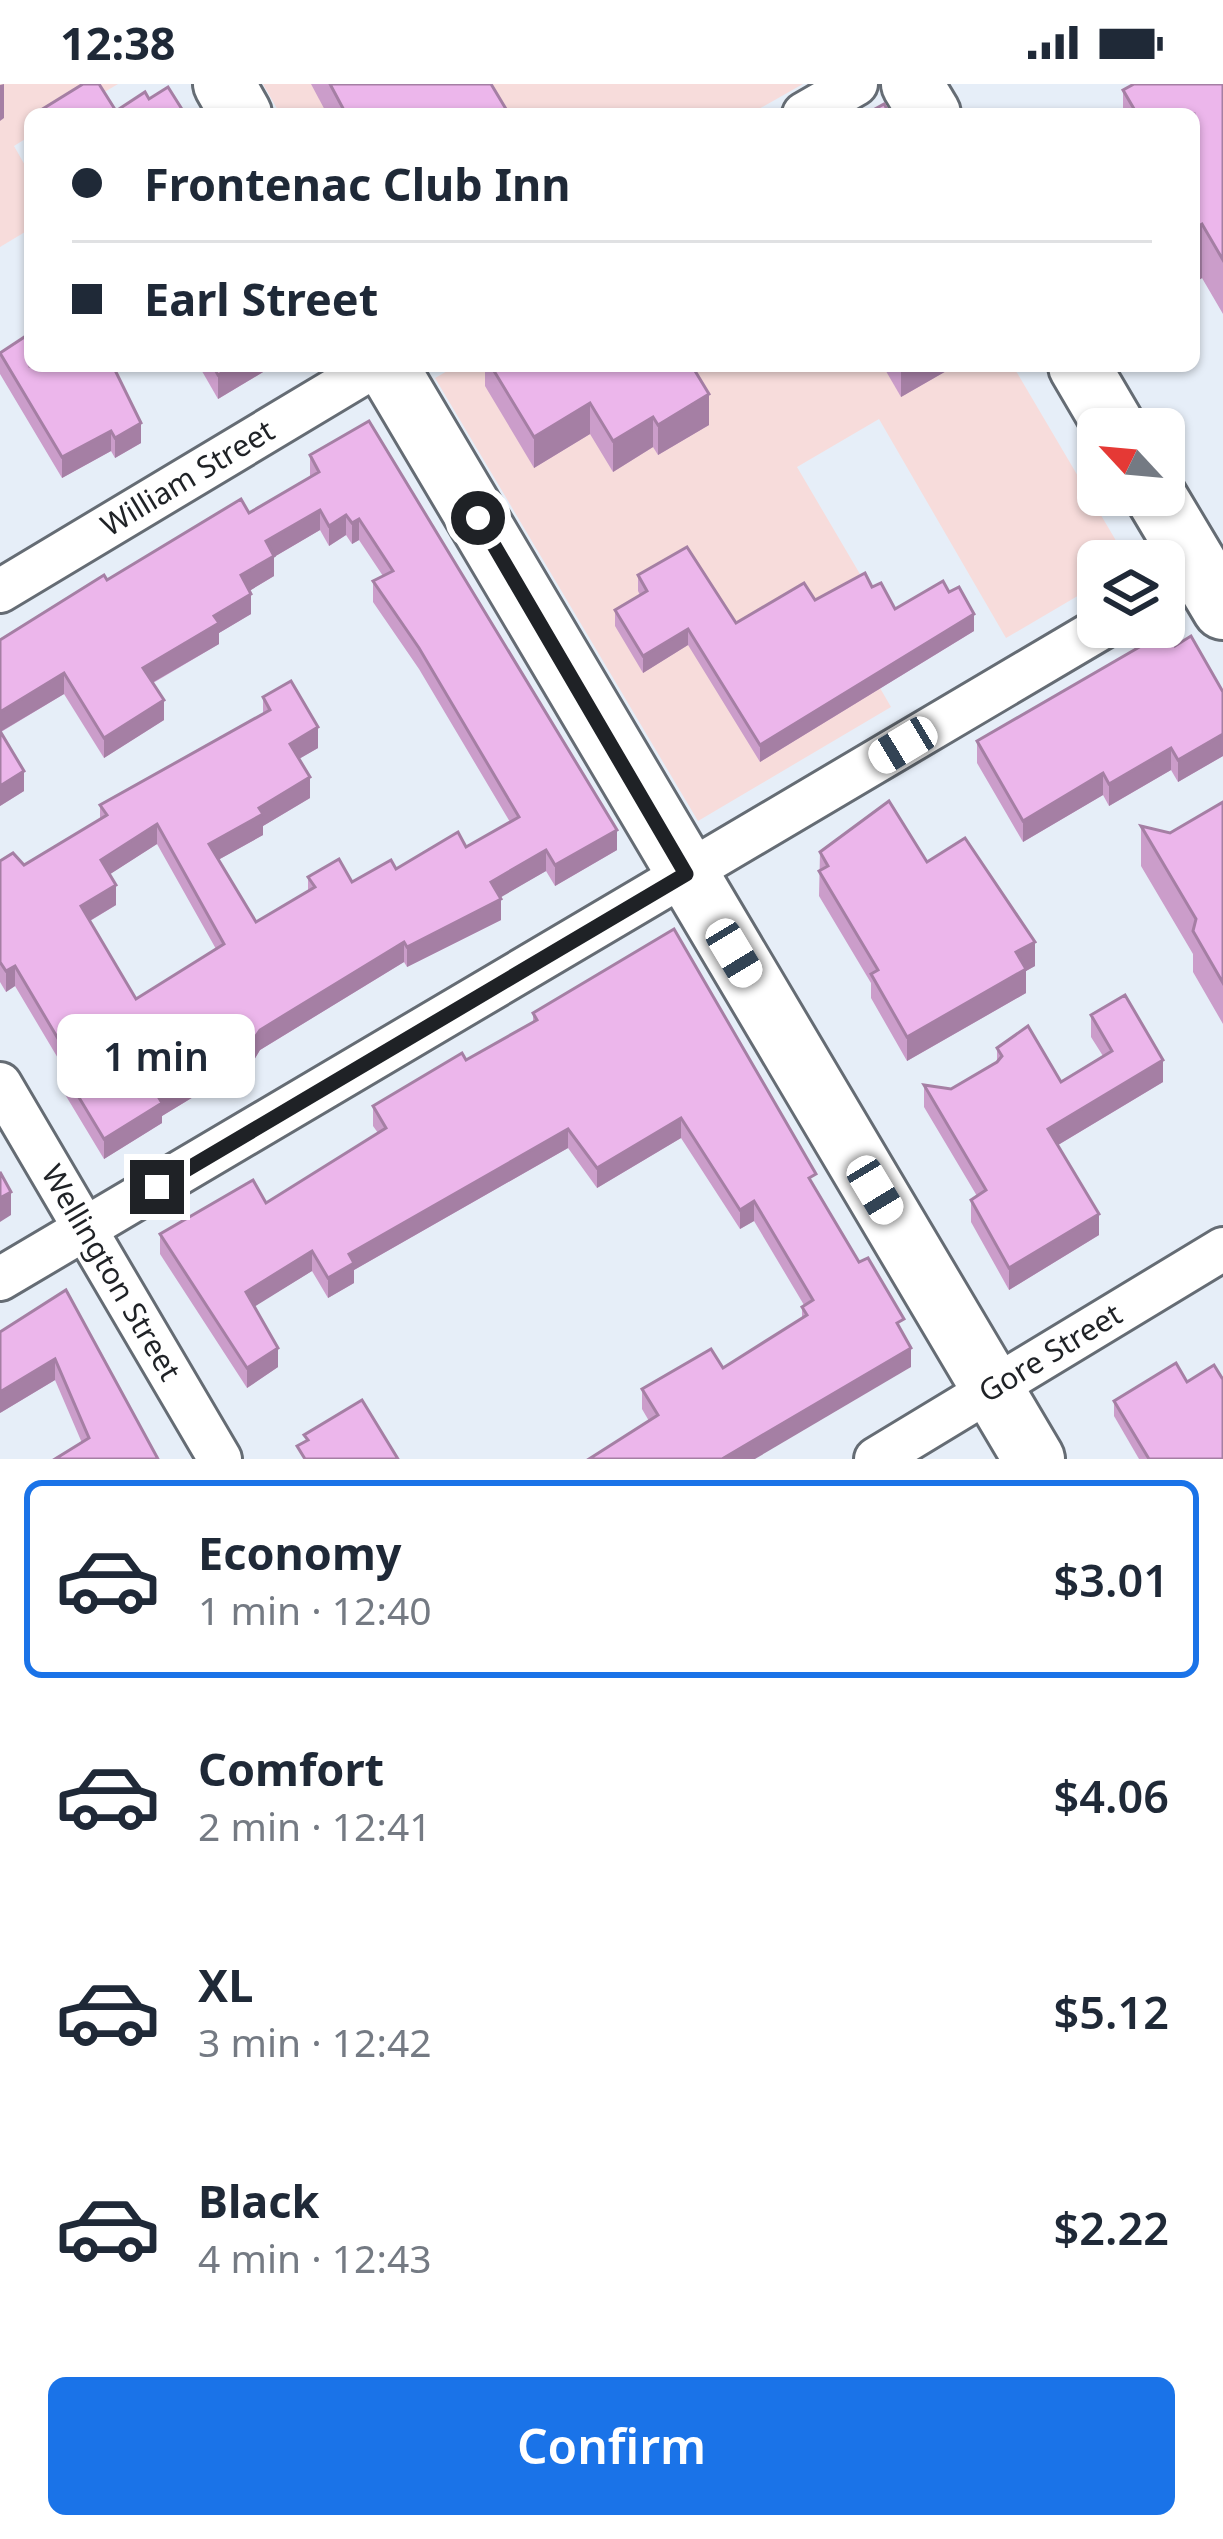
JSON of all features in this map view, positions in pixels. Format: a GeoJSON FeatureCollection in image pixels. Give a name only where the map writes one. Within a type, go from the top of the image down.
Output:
{"type":"FeatureCollection","features":[{"type":"Feature","properties":{"kind":"street"},"geometry":{"type":"LineString","coordinates":[[814,108],[856,84]]}},
{"type":"Feature","properties":{"kind":"street","name":"William Street"},"geometry":{"type":"LineString","coordinates":[[0,591],[365,372]]}},
{"type":"Feature","properties":{"kind":"street"},"geometry":{"type":"LineString","coordinates":[[391,372],[1034,1459]]}},
{"type":"Feature","properties":{"kind":"street"},"geometry":{"type":"LineString","coordinates":[[1083,372],[1104,408]]}},
{"type":"Feature","properties":{"kind":"street"},"geometry":{"type":"LineString","coordinates":[[1166,516],[1202,581]]}},
{"type":"Feature","properties":{"kind":"street"},"geometry":{"type":"LineString","coordinates":[[0,1279],[1077,642]]}},
{"type":"Feature","properties":{"kind":"street","name":"Wellington Street"},"geometry":{"type":"LineString","coordinates":[[0,1084],[220,1459]]}},
{"type":"Feature","properties":{"kind":"street","name":"Gore Street"},"geometry":{"type":"LineString","coordinates":[[876,1459],[1223,1249]]}},
{"type":"Feature","properties":{"kind":"shaded area"},"geometry":{"type":"Polygon","coordinates":[[[0,84],[118,84],[77,108],[24,108],[24,140],[14,146],[24,164],[24,233],[0,247],[0,84]]]}},
{"type":"Feature","properties":{"kind":"shaded area"},"geometry":{"type":"Polygon","coordinates":[[[263,84],[803,84],[761,108],[277,108],[263,84]]]}},
{"type":"Feature","properties":{"kind":"shaded area"},"geometry":{"type":"Polygon","coordinates":[[[446,372],[1017,372],[1077,475],[1077,516],[1101,516],[1116,540],[1077,540],[1077,596],[1006,638],[879,419],[797,467],[867,586],[833,607],[891,707],[698,821],[435,378],[446,372]]]}},
{"type":"Feature","properties":{"kind":"building"},"geometry":{"type":"Polygon","coordinates":[[[83,84],[99,84],[114,108],[44,108],[83,84]]]}},
{"type":"Feature","properties":{"kind":"building"},"geometry":{"type":"Polygon","coordinates":[[[330,84],[491,84],[505,108],[343,108],[330,84]]]}},
{"type":"Feature","properties":{"kind":"building"},"geometry":{"type":"Polygon","coordinates":[[[1134,84],[1223,84],[1223,260],[1200,225],[1200,108],[1134,108],[1123,90],[1134,84]]]}},
{"type":"Feature","properties":{"kind":"building"},"geometry":{"type":"Polygon","coordinates":[[[168,87],[181,108],[121,108],[145,92],[149,99],[168,87]]]}},
{"type":"Feature","properties":{"kind":"building"},"geometry":{"type":"Polygon","coordinates":[[[24,337],[24,372],[116,372],[141,423],[115,438],[111,431],[62,457],[0,353],[24,337]]]}},
{"type":"Feature","properties":{"kind":"building"},"geometry":{"type":"Polygon","coordinates":[[[495,372],[696,372],[709,394],[658,425],[653,417],[613,441],[590,403],[534,437],[495,372]]]}},
{"type":"Feature","properties":{"kind":"building"},"geometry":{"type":"Polygon","coordinates":[[[369,421],[617,830],[555,865],[546,850],[491,882],[501,899],[407,947],[404,942],[260,1030],[254,1039],[159,1098],[162,1103],[104,1139],[63,1071],[73,1064],[15,966],[6,971],[0,962],[0,861],[13,853],[24,865],[107,815],[100,805],[270,710],[263,697],[291,681],[318,727],[290,744],[310,777],[259,808],[263,814],[209,844],[256,922],[315,887],[308,877],[339,859],[352,882],[391,860],[396,869],[458,832],[466,847],[519,817],[419,648],[373,581],[393,571],[359,519],[352,523],[346,515],[329,526],[320,510],[266,541],[274,556],[241,575],[251,594],[214,616],[219,623],[143,668],[164,700],[104,738],[64,673],[0,712],[0,640],[241,499],[249,513],[319,472],[310,455],[369,421]],[[157,824],[101,860],[116,885],[81,906],[136,999],[224,944],[157,824]]]}},
{"type":"Feature","properties":{"kind":"building"},"geometry":{"type":"Polygon","coordinates":[[[687,547],[736,623],[804,583],[815,600],[865,573],[872,587],[881,583],[895,609],[943,581],[949,592],[959,587],[974,614],[760,745],[688,629],[643,656],[615,610],[647,591],[638,575],[687,547]]]}},
{"type":"Feature","properties":{"kind":"building"},"geometry":{"type":"Polygon","coordinates":[[[1191,636],[1223,692],[1223,734],[1178,760],[1171,748],[1109,784],[1103,773],[1023,821],[977,741],[1138,648],[1185,648],[1185,640],[1191,636]]]}},
{"type":"Feature","properties":{"kind":"building"},"geometry":{"type":"Polygon","coordinates":[[[0,731],[24,771],[0,786],[0,731]]]}},
{"type":"Feature","properties":{"kind":"building"},"geometry":{"type":"Polygon","coordinates":[[[889,801],[927,862],[965,838],[1035,942],[1016,952],[1026,969],[907,1037],[871,974],[878,970],[819,871],[828,866],[820,852],[889,801]]]}},
{"type":"Feature","properties":{"kind":"building"},"geometry":{"type":"Polygon","coordinates":[[[1223,802],[1223,983],[1193,931],[1196,919],[1141,826],[1170,833],[1223,802]]]}},
{"type":"Feature","properties":{"kind":"building"},"geometry":{"type":"Polygon","coordinates":[[[674,929],[816,1174],[809,1178],[859,1262],[868,1258],[904,1319],[897,1323],[911,1348],[722,1459],[589,1459],[658,1415],[642,1389],[711,1349],[723,1368],[807,1315],[802,1307],[813,1300],[754,1201],[740,1210],[681,1118],[597,1168],[568,1129],[349,1254],[354,1263],[328,1278],[312,1251],[246,1292],[278,1348],[247,1368],[160,1234],[253,1180],[266,1203],[386,1128],[373,1106],[462,1053],[466,1060],[537,1020],[533,1013],[674,929]]]}},
{"type":"Feature","properties":{"kind":"building"},"geometry":{"type":"Polygon","coordinates":[[[1125,995],[1163,1060],[1048,1129],[1099,1214],[1009,1268],[971,1200],[986,1190],[924,1085],[951,1089],[997,1062],[1002,1056],[997,1048],[1028,1026],[1061,1082],[1112,1051],[1091,1015],[1125,995]]]}},
{"type":"Feature","properties":{"kind":"building"},"geometry":{"type":"Polygon","coordinates":[[[0,1172],[11,1192],[0,1198],[0,1172]]]}},
{"type":"Feature","properties":{"kind":"building"},"geometry":{"type":"Polygon","coordinates":[[[66,1290],[158,1459],[55,1459],[89,1438],[55,1359],[0,1392],[0,1332],[66,1290]]]}},
{"type":"Feature","properties":{"kind":"building"},"geometry":{"type":"Polygon","coordinates":[[[1176,1363],[1187,1382],[1214,1365],[1223,1378],[1223,1459],[1149,1459],[1114,1401],[1176,1363]]]}},
{"type":"Feature","properties":{"kind":"building"},"geometry":{"type":"Polygon","coordinates":[[[362,1400],[398,1459],[305,1459],[297,1446],[308,1440],[304,1435],[362,1400]]]}},
{"type":"Feature","properties":{"kind":"route"},"geometry":{"type":"LineString","coordinates":[[157,1187],[686,874],[478,518]]}}]}
